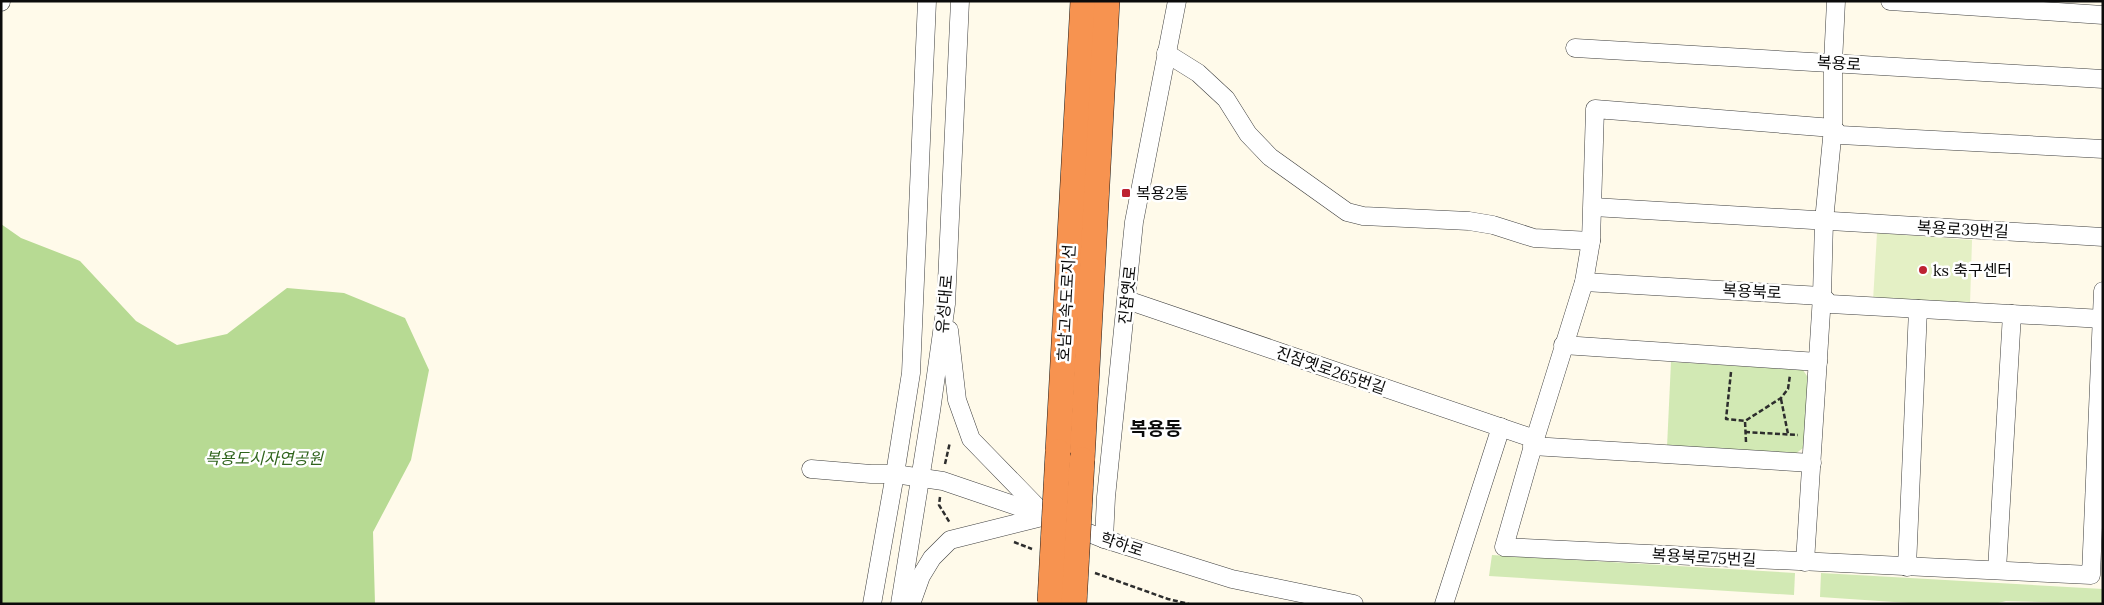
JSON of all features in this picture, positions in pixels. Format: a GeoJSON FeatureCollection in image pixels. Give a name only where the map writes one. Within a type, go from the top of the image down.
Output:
{"type":"FeatureCollection","features":[{"type":"Feature","properties":{"kind":"highway","name":"호남고속도로지선"},"geometry":{"type":"LineString","coordinates":[[1050,603],[1083,1]]}},
{"type":"Feature","properties":{"kind":"highway","name":"호남고속도로지선"},"geometry":{"type":"LineString","coordinates":[[1074,604],[1108,1]]}},
{"type":"Feature","properties":{"kind":"street","name":"유성대로"},"geometry":{"type":"LineString","coordinates":[[872,604],[911,373],[927,1]]}},
{"type":"Feature","properties":{"kind":"street","name":"유성대로"},"geometry":{"type":"LineString","coordinates":[[900,604],[946,304],[961,1]]}},
{"type":"Feature","properties":{"kind":"street","name":"진잠옛로"},"geometry":{"type":"LineString","coordinates":[[1104,539],[1106,497],[1134,222],[1177,1]]}},
{"type":"Feature","properties":{"kind":"street"},"geometry":{"type":"LineString","coordinates":[[1805,562],[1822,296],[1824,221],[1833,128],[1833,63],[1836,1]]}},
{"type":"Feature","properties":{"kind":"street"},"geometry":{"type":"LineString","coordinates":[[1890,1],[2103,15]]}},
{"type":"Feature","properties":{"kind":"street","name":"복용로"},"geometry":{"type":"LineString","coordinates":[[1575,48],[2103,79]]}},
{"type":"Feature","properties":{"kind":"street"},"geometry":{"type":"LineString","coordinates":[[1166,53],[1198,73],[1226,99],[1248,134],[1270,157],[1347,212],[1363,216],[1469,221],[1493,225],[1534,238],[1592,240]]}},
{"type":"Feature","properties":{"kind":"street"},"geometry":{"type":"LineString","coordinates":[[1812,463],[1534,442],[1584,282],[1592,240],[1595,109],[1833,128],[1840,135],[2103,149]]}},
{"type":"Feature","properties":{"kind":"street","name":"복용로39번길"},"geometry":{"type":"LineString","coordinates":[[1592,207],[2103,237]]}},
{"type":"Feature","properties":{"kind":"street","name":"복용북로"},"geometry":{"type":"LineString","coordinates":[[1584,282],[1822,296],[1830,304],[2102,319]]}},
{"type":"Feature","properties":{"kind":"street"},"geometry":{"type":"LineString","coordinates":[[2102,319],[2103,291]]}},
{"type":"Feature","properties":{"kind":"street","name":"진잠옛로265번길"},"geometry":{"type":"LineString","coordinates":[[1127,300],[1501,428],[1534,442]]}},
{"type":"Feature","properties":{"kind":"street"},"geometry":{"type":"LineString","coordinates":[[946,304],[957,400],[971,439],[1046,516]]}},
{"type":"Feature","properties":{"kind":"street"},"geometry":{"type":"LineString","coordinates":[[1907,566],[1918,308]]}},
{"type":"Feature","properties":{"kind":"street"},"geometry":{"type":"LineString","coordinates":[[1997,570],[2012,314]]}},
{"type":"Feature","properties":{"kind":"street","name":"복용북로75번길"},"geometry":{"type":"LineString","coordinates":[[1534,442],[1504,547],[2091,575],[2102,319]]}},
{"type":"Feature","properties":{"kind":"street"},"geometry":{"type":"LineString","coordinates":[[1563,345],[1818,362]]}},
{"type":"Feature","properties":{"kind":"street"},"geometry":{"type":"LineString","coordinates":[[1444,604],[1501,428]]}},
{"type":"Feature","properties":{"kind":"street","name":"학하로"},"geometry":{"type":"LineString","coordinates":[[811,469],[895,474],[943,481],[1046,516],[1104,539],[1232,579],[1354,604]]}},
{"type":"Feature","properties":{"kind":"street"},"geometry":{"type":"LineString","coordinates":[[911,604],[921,576],[932,558],[950,540],[1046,516]]}},
{"type":"Feature","properties":{"kind":"path"},"geometry":{"type":"LineString","coordinates":[[1732,364],[1726,419],[1745,421],[1781,398],[1788,389],[1792,368]]}},
{"type":"Feature","properties":{"kind":"path"},"geometry":{"type":"LineString","coordinates":[[1781,398],[1788,434]]}},
{"type":"Feature","properties":{"kind":"path"},"geometry":{"type":"LineString","coordinates":[[1745,421],[1746,452]]}},
{"type":"Feature","properties":{"kind":"path"},"geometry":{"type":"LineString","coordinates":[[1745,432],[1808,436]]}},
{"type":"Feature","properties":{"kind":"path"},"geometry":{"type":"LineString","coordinates":[[947,454],[950,442]]}},
{"type":"Feature","properties":{"kind":"path"},"geometry":{"type":"LineString","coordinates":[[939,505],[952,525]]}},
{"type":"Feature","properties":{"kind":"green space","name":"복용도시자연공원"},"geometry":{"type":"Polygon","coordinates":[[[1,224],[21,238],[80,261],[136,321],[177,345],[227,334],[287,288],[344,293],[405,318],[429,370],[411,460],[373,532],[375,604],[1,604],[1,224]]]}},
{"type":"Feature","properties":{"kind":"green space","name":"ks 축구센터"},"geometry":{"type":"Polygon","coordinates":[[[1877,233],[1972,240],[1970,305],[1873,301],[1877,233]]]}},
{"type":"Feature","properties":{"kind":"green space"},"geometry":{"type":"Polygon","coordinates":[[[1671,362],[1803,370],[1809,379],[1806,446],[1795,454],[1667,447],[1671,362]]]}},
{"type":"Feature","properties":{"kind":"green space"},"geometry":{"type":"Polygon","coordinates":[[[1492,555],[1795,573],[1794,595],[1489,576],[1492,555]]]}},
{"type":"Feature","properties":{"kind":"green space"},"geometry":{"type":"Polygon","coordinates":[[[1821,573],[2103,589],[2103,604],[2006,601],[1994,604],[1924,604],[1820,597],[1821,573]]]}},
{"type":"Feature","properties":{"kind":"place","name":"복용2통"},"geometry":{"type":"Point","coordinates":[1126,193]}},
{"type":"Feature","properties":{"kind":"place","name":"ks 축구센터"},"geometry":{"type":"Point","coordinates":[1923,270]}},
{"type":"Feature","properties":{"kind":"district","name":"복용동"},"geometry":{"type":"Point","coordinates":[1156,428]}}]}
